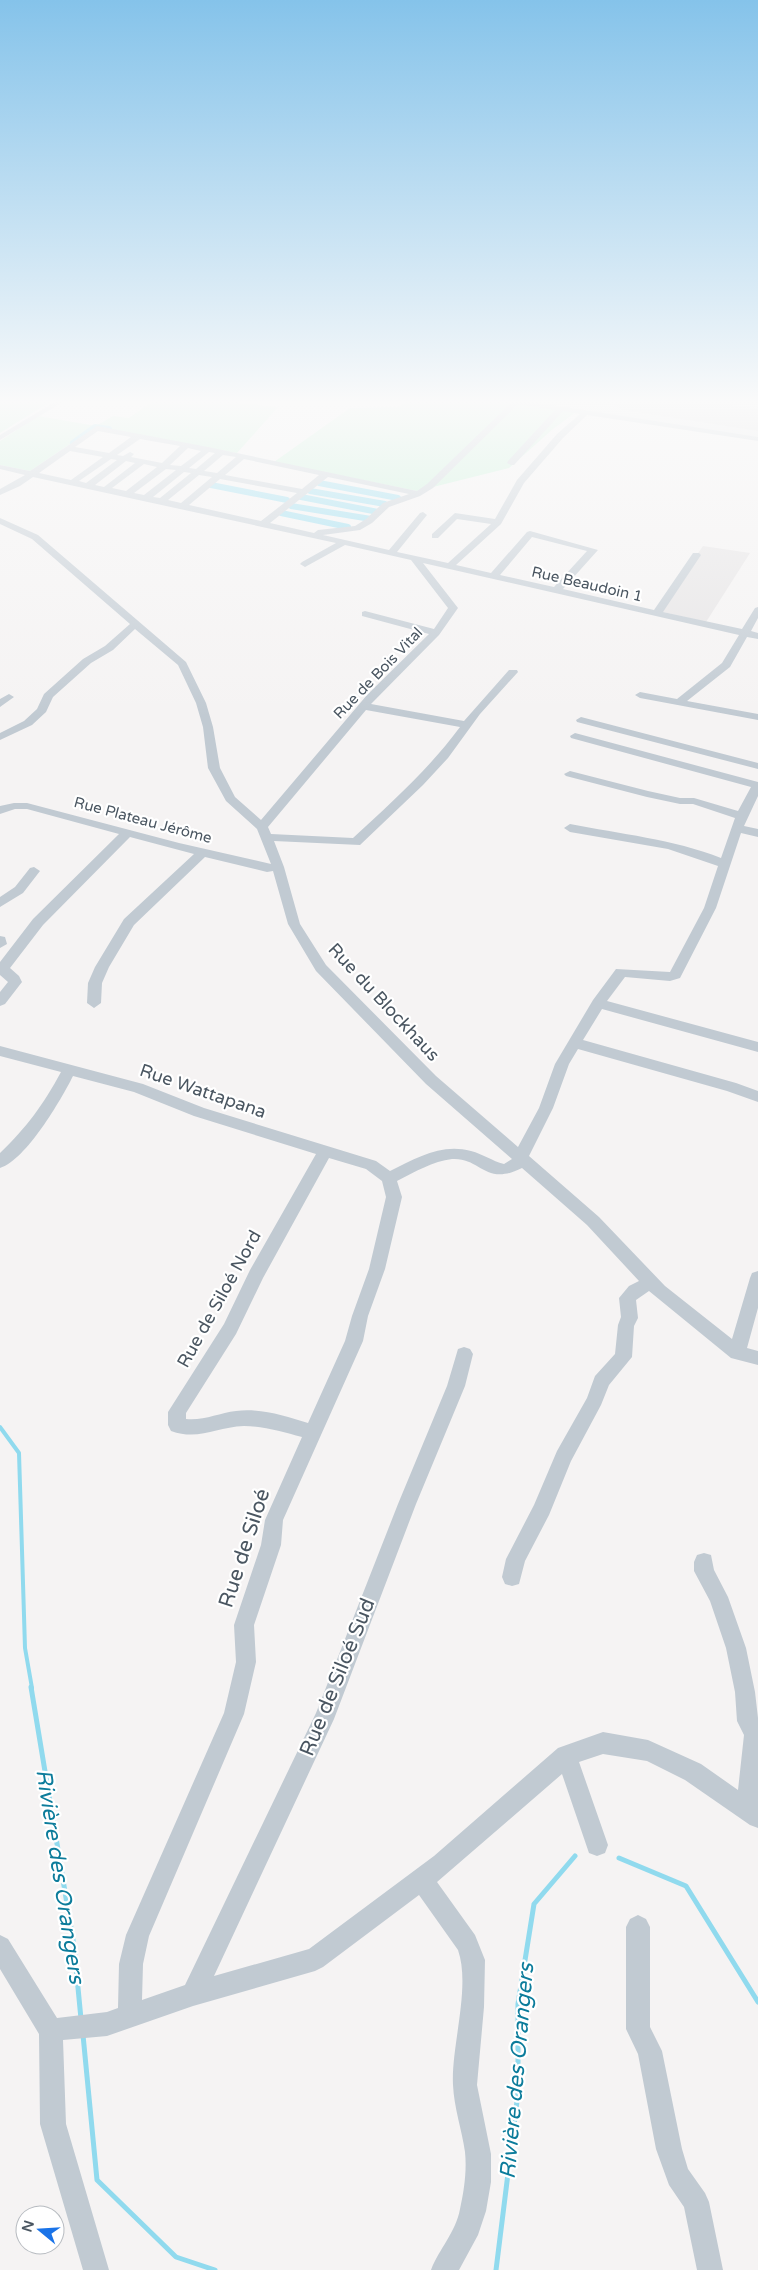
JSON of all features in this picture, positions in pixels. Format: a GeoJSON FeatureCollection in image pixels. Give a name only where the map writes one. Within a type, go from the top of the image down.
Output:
{"type":"FeatureCollection","features":[{"type":"Feature","properties":{"kind":"street","name":"Rue Beaudoin 1"},"geometry":{"type":"LineString","coordinates":[[182,506],[758,636]]}},
{"type":"Feature","properties":{"kind":"street"},"geometry":{"type":"LineString","coordinates":[[263,524],[287,506]]}},
{"type":"Feature","properties":{"kind":"street"},"geometry":{"type":"LineString","coordinates":[[305,534],[357,528],[369,522],[385,506]]}},
{"type":"Feature","properties":{"kind":"street"},"geometry":{"type":"LineString","coordinates":[[449,567],[498,522],[507,506]]}},
{"type":"Feature","properties":{"kind":"street"},"geometry":{"type":"LineString","coordinates":[[392,552],[422,515]]}},
{"type":"Feature","properties":{"kind":"street"},"geometry":{"type":"LineString","coordinates":[[436,536],[455,516],[498,522]]}},
{"type":"Feature","properties":{"kind":"street","name":"Rue du Blockhaus"},"geometry":{"type":"LineString","coordinates":[[0,521],[35,537],[182,664],[201,703],[208,727],[214,768],[230,799],[264,832],[278,867],[294,924],[321,968],[431,1080],[593,1221],[651,1282],[737,1353],[758,1358]]}},
{"type":"Feature","properties":{"kind":"street"},"geometry":{"type":"LineString","coordinates":[[493,577],[530,534],[593,550],[556,591]]}},
{"type":"Feature","properties":{"kind":"street"},"geometry":{"type":"LineString","coordinates":[[306,564],[343,543]]}},
{"type":"Feature","properties":{"kind":"street"},"geometry":{"type":"LineString","coordinates":[[656,614],[696,555]]}},
{"type":"Feature","properties":{"kind":"street","name":"Rue de Bois Vital"},"geometry":{"type":"LineString","coordinates":[[264,832],[364,706],[436,633],[453,608],[415,559]]}},
{"type":"Feature","properties":{"kind":"street"},"geometry":{"type":"LineString","coordinates":[[679,702],[726,665],[758,610]]}},
{"type":"Feature","properties":{"kind":"street"},"geometry":{"type":"LineString","coordinates":[[365,614],[436,633]]}},
{"type":"Feature","properties":{"kind":"street"},"geometry":{"type":"LineString","coordinates":[[0,737],[28,723],[42,710],[48,696],[87,661],[109,648],[136,623]]}},
{"type":"Feature","properties":{"kind":"street"},"geometry":{"type":"LineString","coordinates":[[264,832],[356,842],[419,783],[444,756],[467,725],[513,672]]}},
{"type":"Feature","properties":{"kind":"street"},"geometry":{"type":"LineString","coordinates":[[640,695],[758,717]]}},
{"type":"Feature","properties":{"kind":"street"},"geometry":{"type":"LineString","coordinates":[[0,704],[9,697]]}},
{"type":"Feature","properties":{"kind":"street"},"geometry":{"type":"LineString","coordinates":[[364,706],[467,725]]}},
{"type":"Feature","properties":{"kind":"street"},"geometry":{"type":"LineString","coordinates":[[581,720],[758,766]]}},
{"type":"Feature","properties":{"kind":"street"},"geometry":{"type":"LineString","coordinates":[[389,1178],[433,1157],[454,1153],[472,1157],[488,1166],[505,1170],[517,1164],[546,1108],[562,1064],[598,1003],[621,972],[670,977],[676,975],[710,908],[739,822],[757,785],[575,736]]}},
{"type":"Feature","properties":{"kind":"street"},"geometry":{"type":"LineString","coordinates":[[570,774],[647,794],[680,801],[694,801],[758,832]]}},
{"type":"Feature","properties":{"kind":"street"},"geometry":{"type":"LineString","coordinates":[[0,801],[14,806]]}},
{"type":"Feature","properties":{"kind":"street","name":"Rue Plateau Jérôme"},"geometry":{"type":"LineString","coordinates":[[0,810],[14,806],[27,806],[202,853],[267,868],[278,867]]}},
{"type":"Feature","properties":{"kind":"street"},"geometry":{"type":"LineString","coordinates":[[570,828],[649,842],[712,858],[725,864]]}},
{"type":"Feature","properties":{"kind":"street"},"geometry":{"type":"LineString","coordinates":[[0,1001],[16,982],[2,970],[4,958],[127,833]]}},
{"type":"Feature","properties":{"kind":"street"},"geometry":{"type":"LineString","coordinates":[[94,1003],[95,983],[129,922],[202,853]]}},
{"type":"Feature","properties":{"kind":"street"},"geometry":{"type":"LineString","coordinates":[[0,903],[19,890],[34,870]]}},
{"type":"Feature","properties":{"kind":"street"},"geometry":{"type":"LineString","coordinates":[[598,1003],[758,1047]]}},
{"type":"Feature","properties":{"kind":"street"},"geometry":{"type":"LineString","coordinates":[[576,1043],[731,1087],[758,1097]]}},
{"type":"Feature","properties":{"kind":"street","name":"Rue Wattapana"},"geometry":{"type":"LineString","coordinates":[[0,1051],[138,1088],[199,1112],[371,1165],[389,1178]]}},
{"type":"Feature","properties":{"kind":"street"},"geometry":{"type":"LineString","coordinates":[[0,1162],[23,1140],[49,1108],[69,1070]]}},
{"type":"Feature","properties":{"kind":"street","name":"Rue de Siloé Nord"},"geometry":{"type":"LineString","coordinates":[[314,1433],[271,1422],[234,1418],[186,1428],[178,1425],[177,1412],[230,1328],[256,1275],[325,1151]]}},
{"type":"Feature","properties":{"kind":"street","name":"Rue de Siloé"},"geometry":{"type":"LineString","coordinates":[[130,2015],[131,1964],[138,1935],[234,1714],[246,1662],[247,1647],[244,1625],[271,1545],[274,1520],[354,1341],[360,1316],[377,1269],[394,1197],[389,1178]]}},
{"type":"Feature","properties":{"kind":"street"},"geometry":{"type":"LineString","coordinates":[[737,1353],[758,1278]]}},
{"type":"Feature","properties":{"kind":"street"},"geometry":{"type":"LineString","coordinates":[[512,1577],[516,1559],[542,1509],[563,1456],[595,1400],[601,1381],[623,1357],[626,1325],[630,1318],[627,1298],[651,1282]]}},
{"type":"Feature","properties":{"kind":"street","name":"Rue de Siloé Sud"},"geometry":{"type":"LineString","coordinates":[[193,1994],[324,1719],[407,1504],[456,1386],[464,1354]]}},
{"type":"Feature","properties":{"kind":"street"},"geometry":{"type":"LineString","coordinates":[[704,1562],[704,1570],[718,1597],[736,1648],[745,1692],[747,1721],[755,1732],[751,1762],[751,1812]]}},
{"type":"Feature","properties":{"kind":"street"},"geometry":{"type":"LineString","coordinates":[[57,2030],[106,2024],[193,1994],[315,1959],[442,1864],[566,1756],[603,1744],[648,1751],[693,1772],[751,1812]]}},
{"type":"Feature","properties":{"kind":"street"},"geometry":{"type":"LineString","coordinates":[[566,1756],[597,1845]]}},
{"type":"Feature","properties":{"kind":"street"},"geometry":{"type":"LineString","coordinates":[[421,1879],[467,1943],[473,1960],[472,2007],[465,2085],[478,2154],[478,2182],[473,2211],[466,2234],[444,2270]]}},
{"type":"Feature","properties":{"kind":"street"},"geometry":{"type":"LineString","coordinates":[[638,1927],[638,2029],[650,2051],[669,2149],[678,2176],[696,2202],[710,2270]]}},
{"type":"Feature","properties":{"kind":"street"},"geometry":{"type":"LineString","coordinates":[[0,1947],[57,2030],[53,2124],[96,2270]]}},
{"type":"Feature","properties":{"kind":"shaded area"},"geometry":{"type":"Polygon","coordinates":[[[703,546],[750,553],[706,622],[659,611],[703,546]]]}},
{"type":"Feature","properties":{"kind":"waterway"},"geometry":{"type":"LineString","coordinates":[[291,506],[371,519]]}},
{"type":"Feature","properties":{"kind":"waterway"},"geometry":{"type":"LineString","coordinates":[[347,506],[378,512]]}},
{"type":"Feature","properties":{"kind":"waterway"},"geometry":{"type":"LineString","coordinates":[[281,513],[348,527]]}},
{"type":"Feature","properties":{"kind":"waterway","name":"Rivière des Orangers"},"geometry":{"type":"LineString","coordinates":[[0,1427],[19,1453],[25,1648],[32,1688]]}},
{"type":"Feature","properties":{"kind":"waterway","name":"Rivière des Orangers"},"geometry":{"type":"LineString","coordinates":[[31,1687],[74,1946],[81,2019]]}},
{"type":"Feature","properties":{"kind":"waterway","name":"Rivière des Orangers"},"geometry":{"type":"LineString","coordinates":[[496,2270],[518,2093],[518,2004],[534,1904],[575,1856]]}},
{"type":"Feature","properties":{"kind":"waterway","name":"Rivière des Orangers"},"geometry":{"type":"LineString","coordinates":[[619,1858],[686,1886],[758,2002]]}},
{"type":"Feature","properties":{"kind":"waterway","name":"Rivière des Orangers"},"geometry":{"type":"LineString","coordinates":[[83,2035],[97,2180],[176,2257],[215,2270]]}}]}
